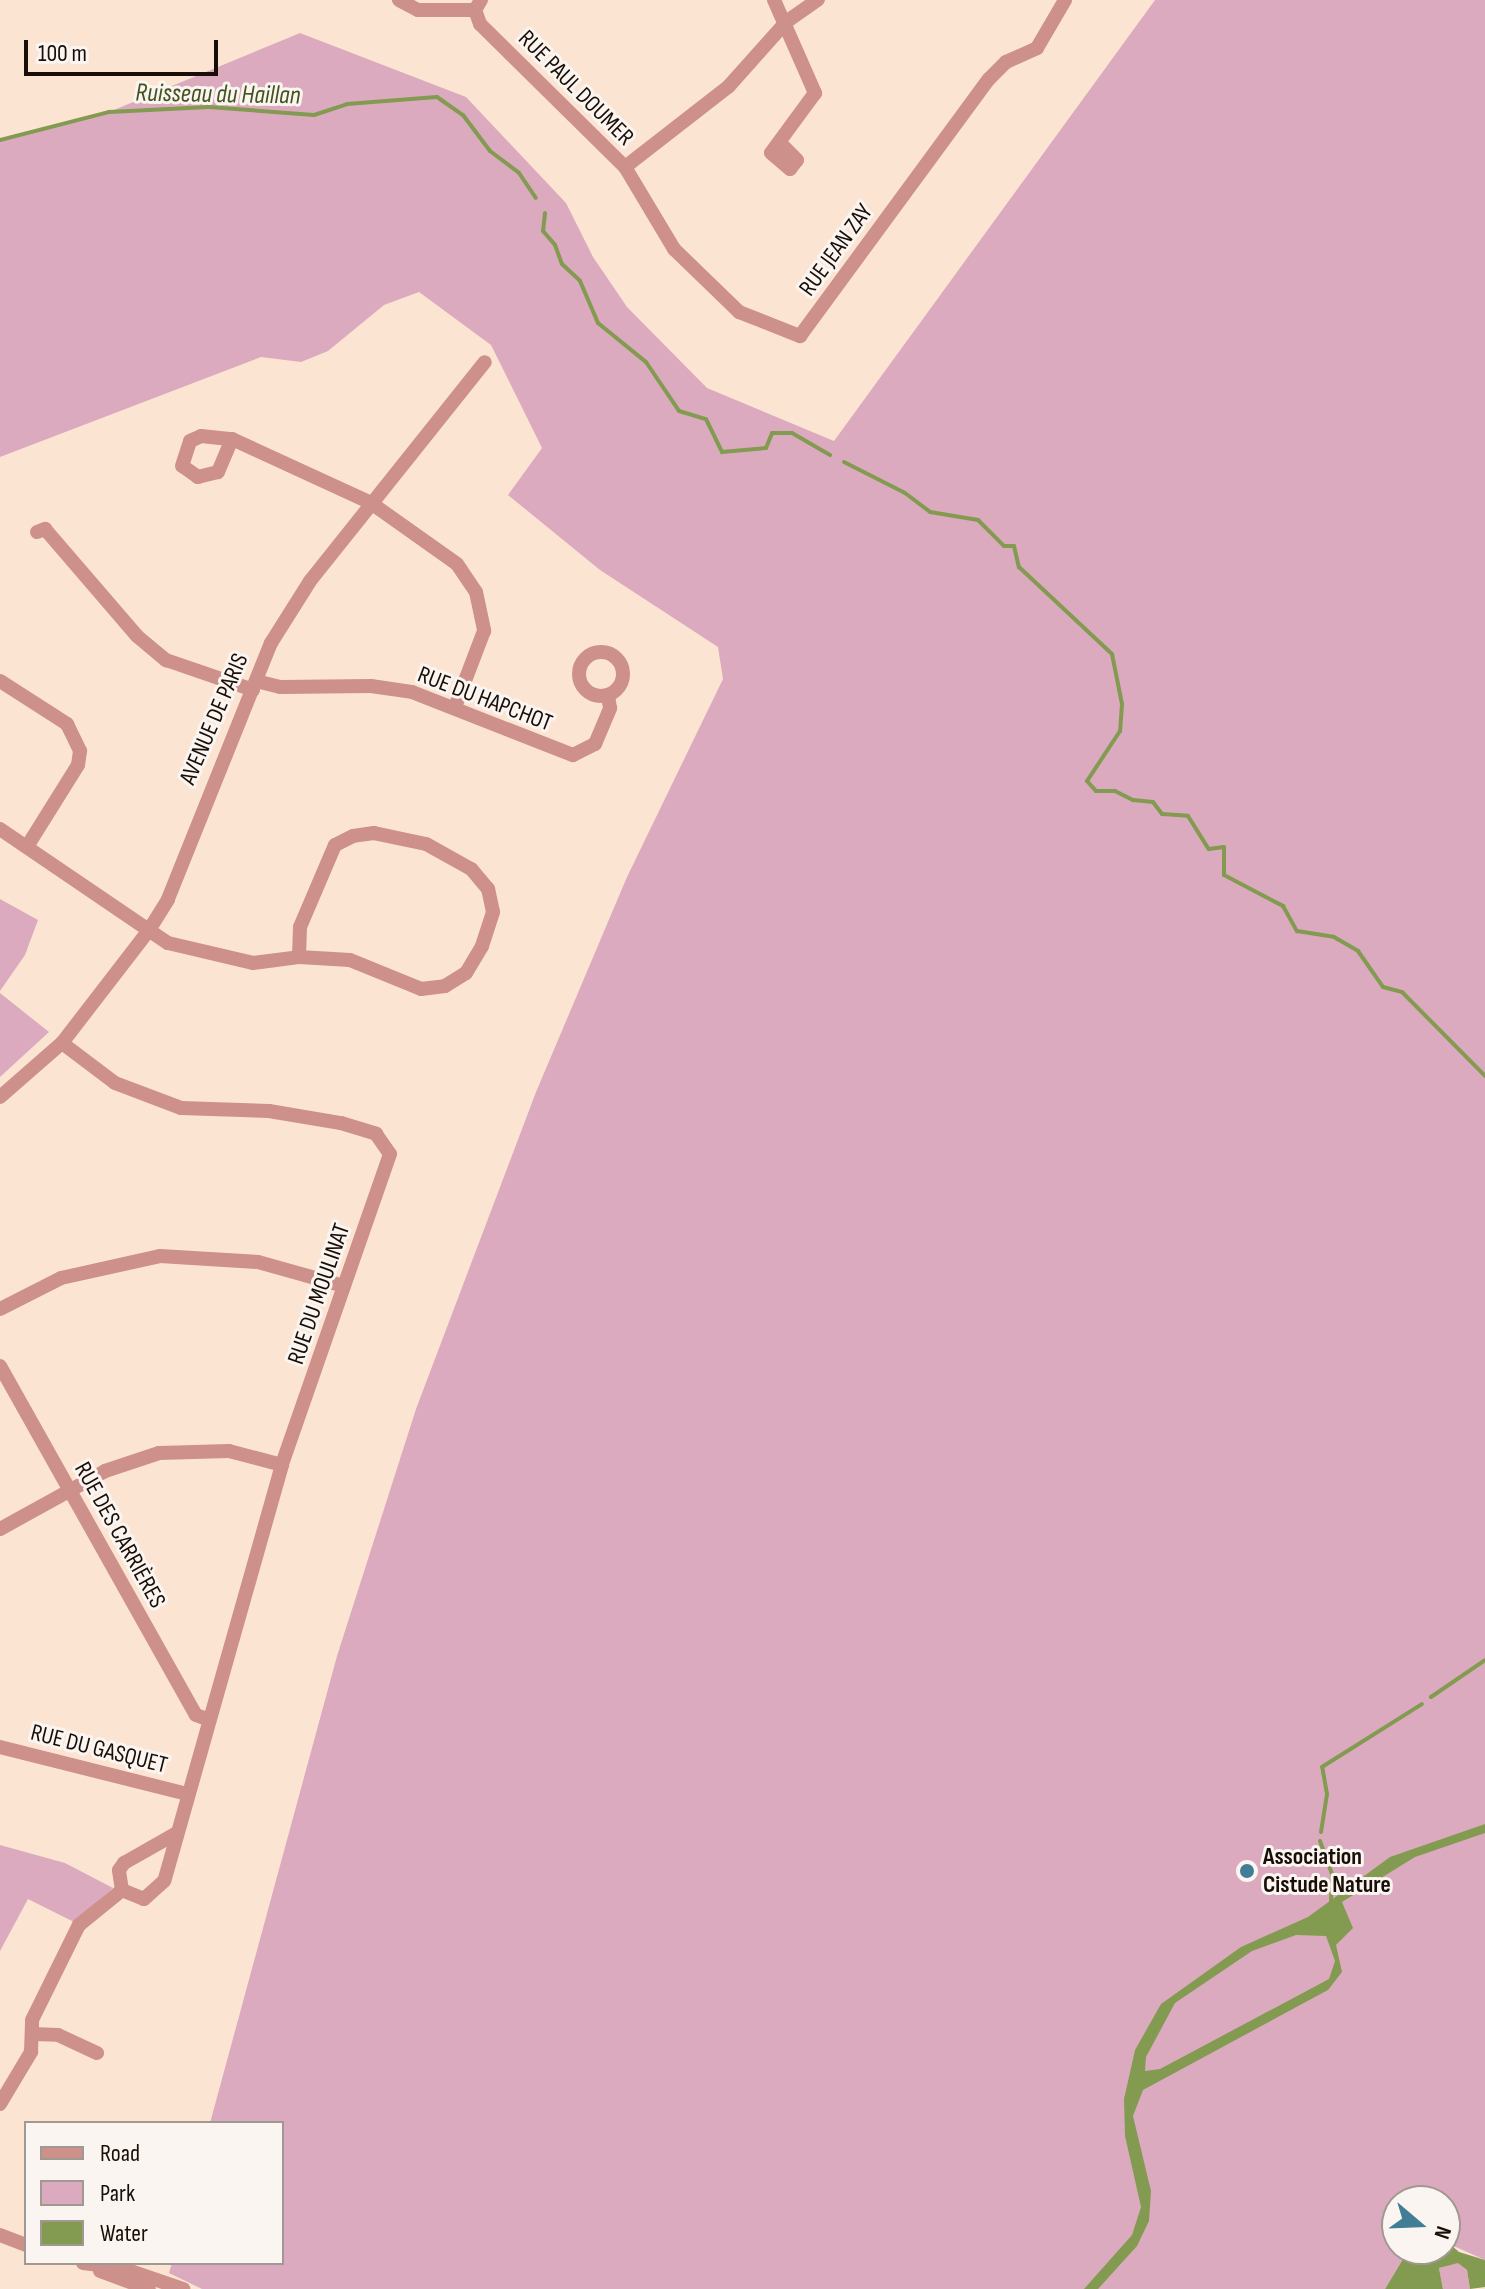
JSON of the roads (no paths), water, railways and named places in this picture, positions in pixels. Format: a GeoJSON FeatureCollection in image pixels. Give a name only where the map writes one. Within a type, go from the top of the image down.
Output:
{"type":"FeatureCollection","features":[{"type":"Feature","properties":{"kind":"street"},"geometry":{"type":"LineString","coordinates":[[399,0],[418,10],[478,5]]}},
{"type":"Feature","properties":{"kind":"street"},"geometry":{"type":"LineString","coordinates":[[774,0],[815,93],[779,142]]}},
{"type":"Feature","properties":{"kind":"street"},"geometry":{"type":"LineString","coordinates":[[625,167],[729,86],[786,22],[818,0]]}},
{"type":"Feature","properties":{"kind":"street","name":"RUE JEAN ZAY"},"geometry":{"type":"LineString","coordinates":[[625,167],[674,249],[728,301],[763,324],[800,336],[989,79],[1006,62],[1037,48],[1065,0]]}},
{"type":"Feature","properties":{"kind":"street","name":"RUE PAUL DOUMER"},"geometry":{"type":"LineString","coordinates":[[478,5],[480,24],[625,167]]}},
{"type":"Feature","properties":{"kind":"street","name":"AVENUE DE PARIS"},"geometry":{"type":"LineString","coordinates":[[0,1097],[62,1043],[149,930],[168,899],[254,686],[287,616],[371,503],[485,362]]}},
{"type":"Feature","properties":{"kind":"street"},"geometry":{"type":"LineString","coordinates":[[232,439],[371,503],[457,564],[476,592],[484,631],[455,707]]}},
{"type":"Feature","properties":{"kind":"street","name":"RUE DU HAPCHOT"},"geometry":{"type":"LineString","coordinates":[[37,532],[45,529],[137,636],[166,660],[254,686],[371,686],[412,692],[573,755],[595,744],[610,708],[608,695]]}},
{"type":"Feature","properties":{"kind":"street"},"geometry":{"type":"LineString","coordinates":[[0,681],[67,724],[80,751],[78,765],[28,845]]}},
{"type":"Feature","properties":{"kind":"street"},"geometry":{"type":"LineString","coordinates":[[0,829],[28,845],[168,943],[253,963],[299,957],[350,960],[421,989],[445,986],[466,973],[482,946],[493,912],[488,889],[471,869],[426,844],[374,833],[353,836],[335,845],[300,927],[299,957]]}},
{"type":"Feature","properties":{"kind":"street","name":"RUE DU MOULINAT"},"geometry":{"type":"LineString","coordinates":[[62,1043],[115,1083],[181,1108],[269,1111],[376,1134],[390,1154],[386,1175],[282,1465],[160,1890],[144,1899],[122,1890]]}},
{"type":"Feature","properties":{"kind":"street"},"geometry":{"type":"LineString","coordinates":[[0,1309],[61,1278],[160,1256],[258,1262],[344,1286]]}},
{"type":"Feature","properties":{"kind":"street","name":"RUE DES CARRIÈRES"},"geometry":{"type":"LineString","coordinates":[[0,1366],[196,1715],[207,1719]]}},
{"type":"Feature","properties":{"kind":"street"},"geometry":{"type":"LineString","coordinates":[[0,1529],[69,1490],[138,1458],[189,1449],[229,1451],[282,1465]]}},
{"type":"Feature","properties":{"kind":"street","name":"RUE DU GASQUET"},"geometry":{"type":"LineString","coordinates":[[0,1747],[187,1794]]}},
{"type":"Feature","properties":{"kind":"street"},"geometry":{"type":"LineString","coordinates":[[0,2104],[31,2052],[32,2020],[79,1925],[122,1890],[119,1870],[124,1863],[177,1833]]}},
{"type":"Feature","properties":{"kind":"street"},"geometry":{"type":"LineString","coordinates":[[33,2034],[58,2035],[97,2053]]}},
{"type":"Feature","properties":{"kind":"street"},"geometry":{"type":"LineString","coordinates":[[0,2235],[24,2244]]}},
{"type":"Feature","properties":{"kind":"street"},"geometry":{"type":"LineString","coordinates":[[87,2265],[149,2289]]}},
{"type":"Feature","properties":{"kind":"street"},"geometry":{"type":"LineString","coordinates":[[98,2265],[122,2268],[183,2289]]}},
{"type":"Feature","properties":{"kind":"water"},"geometry":{"type":"Polygon","coordinates":[[[1485,1824],[1485,1833],[1415,1857],[1342,1902],[1353,1928],[1336,1945],[1342,1972],[1328,1990],[1143,2090],[1133,2116],[1151,2191],[1149,2221],[1137,2246],[1098,2289],[1084,2289],[1132,2235],[1141,2207],[1125,2136],[1124,2099],[1135,2050],[1161,2004],[1241,1947],[1308,1917],[1390,1857],[1485,1824]],[[1296,1935],[1252,1951],[1175,2003],[1146,2057],[1145,2071],[1160,2069],[1329,1979],[1335,1961],[1326,1936],[1296,1935]]]}},
{"type":"Feature","properties":{"kind":"water"},"geometry":{"type":"Polygon","coordinates":[[[1461,2253],[1485,2260],[1485,2287],[1470,2289],[1467,2270],[1461,2265],[1461,2253]]]}},
{"type":"Feature","properties":{"kind":"water"},"geometry":{"type":"Polygon","coordinates":[[[1399,2265],[1450,2265],[1439,2268],[1443,2289],[1385,2289],[1399,2265]]]}},
{"type":"Feature","properties":{"kind":"waterway","name":"Ruisseau du Haillan"},"geometry":{"type":"LineString","coordinates":[[0,140],[109,112],[209,107],[314,115],[347,104],[437,97],[463,115],[490,151],[519,173],[536,198]]}},
{"type":"Feature","properties":{"kind":"waterway","name":"Ruisseau du Haillan"},"geometry":{"type":"LineString","coordinates":[[545,213],[543,231],[555,245],[562,264],[580,281],[598,323],[646,362],[679,411],[706,419],[722,452],[766,448],[772,433],[792,433],[830,455]]}},
{"type":"Feature","properties":{"kind":"waterway","name":"Ruisseau du Haillan"},"geometry":{"type":"LineString","coordinates":[[844,462],[905,493],[930,512],[978,520],[1004,546],[1014,546],[1019,567],[1112,654],[1122,704],[1120,731],[1087,781],[1096,791],[1115,791],[1133,800],[1153,802],[1162,814],[1188,816],[1209,849],[1224,847],[1224,875],[1283,906],[1297,931],[1334,937],[1358,951],[1383,987],[1402,992],[1485,1076]]}},
{"type":"Feature","properties":{"kind":"waterway","name":"Ruisseau du Haillan"},"geometry":{"type":"LineString","coordinates":[[1431,1697],[1485,1660]]}},
{"type":"Feature","properties":{"kind":"waterway","name":"Ruisseau du Haillan"},"geometry":{"type":"LineString","coordinates":[[1321,1832],[1327,1794],[1322,1767],[1422,1704]]}},
{"type":"Feature","properties":{"kind":"waterway","name":"Ruisseau du Haillan"},"geometry":{"type":"LineString","coordinates":[[1320,1841],[1332,1874],[1331,1901]]}},
{"type":"Feature","properties":{"kind":"place","name":"Association Cistude Nature"},"geometry":{"type":"Point","coordinates":[1247,1871]}}]}
